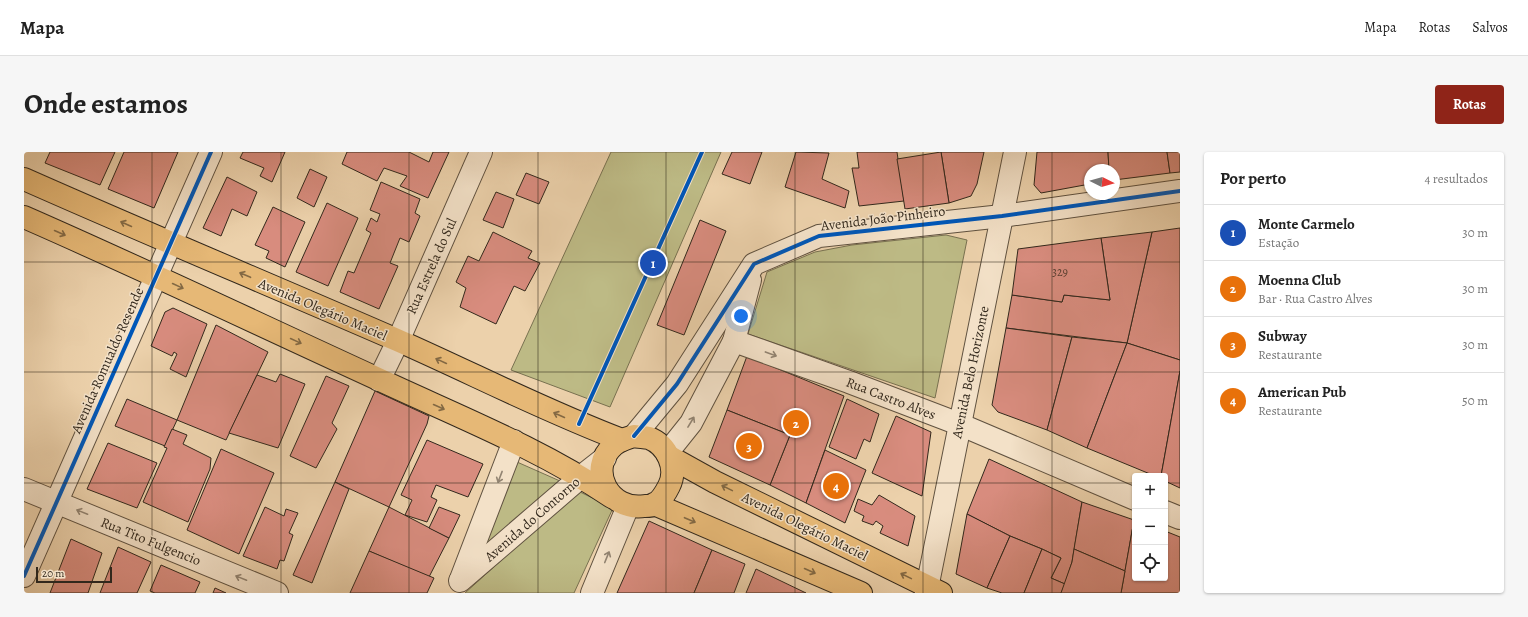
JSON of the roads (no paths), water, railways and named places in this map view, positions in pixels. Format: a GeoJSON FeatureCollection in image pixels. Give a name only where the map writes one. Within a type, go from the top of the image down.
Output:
{"type":"FeatureCollection","features":[{"type":"Feature","properties":{"kind":"main road","name":"Avenida Olegário Maciel"},"geometry":{"type":"LineString","coordinates":[[24,179],[170,244],[398,341],[572,421],[628,438]]}},
{"type":"Feature","properties":{"kind":"main road"},"geometry":{"type":"LineString","coordinates":[[24,217],[157,276],[379,380],[514,441],[582,476],[620,501],[638,508],[654,504],[665,494],[670,484],[672,473],[668,455],[658,444],[649,438],[628,438],[614,445],[605,458],[602,468],[602,479],[606,489],[620,501]]}},
{"type":"Feature","properties":{"kind":"main road","name":"Avenida Olegário Maciel"},"geometry":{"type":"LineString","coordinates":[[668,455],[715,482],[931,591]]}},
{"type":"Feature","properties":{"kind":"main road"},"geometry":{"type":"LineString","coordinates":[[654,504],[861,593]]}},
{"type":"Feature","properties":{"kind":"street","name":"Avenida Romualdo Resende"},"geometry":{"type":"LineString","coordinates":[[24,576],[211,152]]}},
{"type":"Feature","properties":{"kind":"street","name":"Rua Estrela do Sul"},"geometry":{"type":"LineString","coordinates":[[379,380],[398,341],[481,152]]}},
{"type":"Feature","properties":{"kind":"street","name":"Avenida Belo Horizonte"},"geometry":{"type":"LineString","coordinates":[[931,591],[959,424],[1015,152]]}},
{"type":"Feature","properties":{"kind":"street","name":"Avenida João Pinheiro"},"geometry":{"type":"LineString","coordinates":[[754,264],[819,236],[1002,216],[1180,191]]}},
{"type":"Feature","properties":{"kind":"street"},"geometry":{"type":"LineString","coordinates":[[668,455],[691,423],[734,340],[754,264]]}},
{"type":"Feature","properties":{"kind":"street"},"geometry":{"type":"LineString","coordinates":[[628,438],[677,384],[754,264]]}},
{"type":"Feature","properties":{"kind":"street","name":"Rua Castro Alves"},"geometry":{"type":"LineString","coordinates":[[734,340],[959,424],[1132,498]]}},
{"type":"Feature","properties":{"kind":"street","name":"Avenida do Contorno"},"geometry":{"type":"LineString","coordinates":[[457,587],[514,441]]}},
{"type":"Feature","properties":{"kind":"street","name":"Avenida do Contorno"},"geometry":{"type":"LineString","coordinates":[[457,587],[582,476],[605,458]]}},
{"type":"Feature","properties":{"kind":"street","name":"Rua Tito Fulgencio"},"geometry":{"type":"LineString","coordinates":[[24,489],[277,593]]}},
{"type":"Feature","properties":{"kind":"street"},"geometry":{"type":"LineString","coordinates":[[592,593],[620,501]]}},
{"type":"Feature","properties":{"kind":"street"},"geometry":{"type":"LineString","coordinates":[[1168,513],[1180,518]]}},
{"type":"Feature","properties":{"kind":"place","name":"Monte Carmelo"},"geometry":{"type":"Point","coordinates":[653,263]}},
{"type":"Feature","properties":{"kind":"place","name":"Moenna Club"},"geometry":{"type":"Point","coordinates":[796,423]}},
{"type":"Feature","properties":{"kind":"place","name":"Subway"},"geometry":{"type":"Point","coordinates":[749,446]}},
{"type":"Feature","properties":{"kind":"place","name":"American Pub"},"geometry":{"type":"Point","coordinates":[836,486]}}]}
